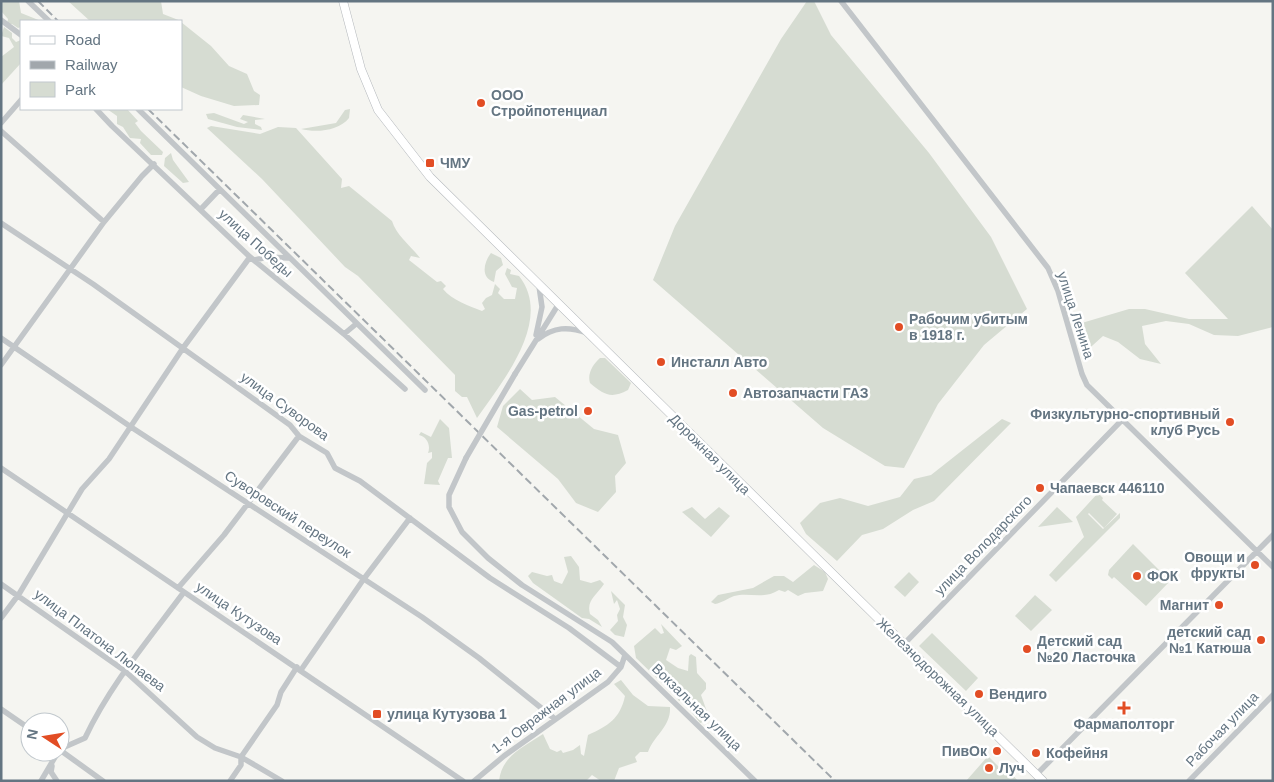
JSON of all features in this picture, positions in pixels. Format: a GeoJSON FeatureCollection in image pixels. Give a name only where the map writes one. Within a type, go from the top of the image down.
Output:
{"type":"FeatureCollection","features":[{"type":"Feature","properties":{"kind":"main road","name":"Дорожная улица"},"geometry":{"type":"LineString","coordinates":[[343,1],[361,69],[378,110],[430,177],[832,574]]}},
{"type":"Feature","properties":{"kind":"main road","name":"Железнодорожная улица"},"geometry":{"type":"LineString","coordinates":[[832,574],[1043,781]]}},
{"type":"Feature","properties":{"kind":"street"},"geometry":{"type":"LineString","coordinates":[[28,1],[48,20]]}},
{"type":"Feature","properties":{"kind":"street","name":"улица Ленина"},"geometry":{"type":"LineString","coordinates":[[841,1],[1048,268],[1058,291],[1084,380],[1122,420],[1273,567]]}},
{"type":"Feature","properties":{"kind":"street"},"geometry":{"type":"LineString","coordinates":[[1,20],[20,33]]}},
{"type":"Feature","properties":{"kind":"street"},"geometry":{"type":"LineString","coordinates":[[1,123],[20,101]]}},
{"type":"Feature","properties":{"kind":"street","name":"улица Победы"},"geometry":{"type":"LineString","coordinates":[[97,110],[252,258],[344,334],[405,389]]}},
{"type":"Feature","properties":{"kind":"street"},"geometry":{"type":"LineString","coordinates":[[139,110],[288,258],[425,390]]}},
{"type":"Feature","properties":{"kind":"street"},"geometry":{"type":"LineString","coordinates":[[1,131],[104,222]]}},
{"type":"Feature","properties":{"kind":"street"},"geometry":{"type":"LineString","coordinates":[[1,365],[104,222],[154,164]]}},
{"type":"Feature","properties":{"kind":"street"},"geometry":{"type":"LineString","coordinates":[[201,210],[219,190]]}},
{"type":"Feature","properties":{"kind":"street","name":"улица Суворова"},"geometry":{"type":"LineString","coordinates":[[1,223],[93,284],[183,348],[290,425],[300,436],[327,452],[335,468],[360,481],[490,578],[569,628],[620,667]]}},
{"type":"Feature","properties":{"kind":"street"},"geometry":{"type":"LineString","coordinates":[[1,618],[19,594],[82,489],[109,459],[183,348],[252,258],[288,258]]}},
{"type":"Feature","properties":{"kind":"street"},"geometry":{"type":"LineString","coordinates":[[534,342],[542,307],[539,286]]}},
{"type":"Feature","properties":{"kind":"street","name":"Вокзальная улица"},"geometry":{"type":"LineString","coordinates":[[558,305],[534,342],[466,458],[449,495],[449,507],[462,532],[488,558],[516,580],[612,642],[755,781]]}},
{"type":"Feature","properties":{"kind":"street"},"geometry":{"type":"LineString","coordinates":[[344,334],[356,324]]}},
{"type":"Feature","properties":{"kind":"street"},"geometry":{"type":"LineString","coordinates":[[534,342],[556,329],[576,329],[587,333]]}},
{"type":"Feature","properties":{"kind":"street","name":"Суворовский переулок"},"geometry":{"type":"LineString","coordinates":[[1,338],[131,427],[479,658],[555,719]]}},
{"type":"Feature","properties":{"kind":"street","name":"улица Володарского"},"geometry":{"type":"LineString","coordinates":[[904,644],[1122,420]]}},
{"type":"Feature","properties":{"kind":"street"},"geometry":{"type":"LineString","coordinates":[[178,588],[224,535],[300,436]]}},
{"type":"Feature","properties":{"kind":"street","name":"улица Кутузова"},"geometry":{"type":"LineString","coordinates":[[1,468],[299,668],[463,781]]}},
{"type":"Feature","properties":{"kind":"street"},"geometry":{"type":"LineString","coordinates":[[230,781],[241,766],[241,757],[277,705],[281,692],[410,518]]}},
{"type":"Feature","properties":{"kind":"street"},"geometry":{"type":"LineString","coordinates":[[1037,774],[1273,535]]}},
{"type":"Feature","properties":{"kind":"street","name":"улица Платона Люпаева"},"geometry":{"type":"LineString","coordinates":[[1,584],[19,594],[124,671],[197,737],[215,748],[241,757],[282,781]]}},
{"type":"Feature","properties":{"kind":"street"},"geometry":{"type":"LineString","coordinates":[[70,745],[85,738],[93,720],[124,671],[184,592]]}},
{"type":"Feature","properties":{"kind":"street","name":"1-я Овражная улица"},"geometry":{"type":"LineString","coordinates":[[474,781],[555,719],[608,682],[620,667],[623,653]]}},
{"type":"Feature","properties":{"kind":"street","name":"Рабочая улица"},"geometry":{"type":"LineString","coordinates":[[1189,781],[1273,696]]}},
{"type":"Feature","properties":{"kind":"street"},"geometry":{"type":"LineString","coordinates":[[1,709],[20,722]]}},
{"type":"Feature","properties":{"kind":"street"},"geometry":{"type":"LineString","coordinates":[[70,757],[103,781]]}},
{"type":"Feature","properties":{"kind":"street"},"geometry":{"type":"LineString","coordinates":[[41,781],[54,762]]}},
{"type":"Feature","properties":{"kind":"street"},"geometry":{"type":"LineString","coordinates":[[52,766],[51,772],[57,781]]}},
{"type":"Feature","properties":{"kind":"green space"},"geometry":{"type":"Polygon","coordinates":[[[1,1],[19,1],[21,13],[38,20],[20,20],[20,27],[18,28],[12,24],[7,24],[8,19],[1,11],[1,1]]]}},
{"type":"Feature","properties":{"kind":"green space"},"geometry":{"type":"Polygon","coordinates":[[[68,1],[161,1],[163,14],[178,20],[89,20],[68,1]]]}},
{"type":"Feature","properties":{"kind":"green space"},"geometry":{"type":"Polygon","coordinates":[[[807,1],[814,1],[831,35],[929,153],[991,237],[1027,309],[984,345],[938,404],[904,468],[885,466],[823,428],[653,280],[675,226],[781,39],[807,1]]]}},
{"type":"Feature","properties":{"kind":"green space"},"geometry":{"type":"Polygon","coordinates":[[[182,23],[211,46],[229,66],[247,74],[254,91],[260,95],[259,105],[234,106],[201,96],[182,87],[182,23]]]}},
{"type":"Feature","properties":{"kind":"green space"},"geometry":{"type":"Polygon","coordinates":[[[4,27],[12,33],[12,38],[16,42],[20,40],[20,64],[1,85],[1,57],[14,47],[9,38],[1,36],[4,27]]]}},
{"type":"Feature","properties":{"kind":"green space"},"geometry":{"type":"Polygon","coordinates":[[[350,109],[349,118],[339,126],[320,131],[301,129],[336,123],[345,110],[350,109]]]}},
{"type":"Feature","properties":{"kind":"green space"},"geometry":{"type":"Polygon","coordinates":[[[108,110],[128,110],[138,121],[135,123],[141,131],[163,152],[162,155],[151,155],[140,143],[141,139],[130,138],[123,127],[117,124],[117,116],[108,110]]]}},
{"type":"Feature","properties":{"kind":"green space"},"geometry":{"type":"Polygon","coordinates":[[[214,113],[244,124],[248,122],[240,119],[243,115],[265,119],[255,120],[255,124],[261,127],[262,130],[237,127],[208,119],[206,114],[214,113]]]}},
{"type":"Feature","properties":{"kind":"green space"},"geometry":{"type":"Polygon","coordinates":[[[211,126],[260,134],[278,127],[296,128],[342,179],[341,188],[349,186],[392,221],[400,236],[420,258],[411,256],[409,260],[437,282],[441,281],[446,286],[443,289],[461,302],[482,311],[485,309],[482,303],[492,295],[495,284],[500,289],[498,293],[504,299],[515,299],[517,288],[512,287],[505,274],[507,268],[511,270],[510,274],[519,276],[528,293],[531,312],[528,331],[511,369],[477,418],[467,397],[462,397],[455,391],[455,375],[358,276],[345,267],[262,179],[207,128],[211,126]]]}},
{"type":"Feature","properties":{"kind":"green space"},"geometry":{"type":"Polygon","coordinates":[[[171,153],[173,160],[189,182],[183,183],[164,166],[165,158],[171,153]]]}},
{"type":"Feature","properties":{"kind":"green space"},"geometry":{"type":"Polygon","coordinates":[[[1252,206],[1273,230],[1273,327],[1238,336],[1214,335],[1189,324],[1166,321],[1142,326],[1145,344],[1161,364],[1140,359],[1118,342],[1103,336],[1083,354],[1075,325],[1129,309],[1145,309],[1189,319],[1228,319],[1185,273],[1252,206]]]}},
{"type":"Feature","properties":{"kind":"green space"},"geometry":{"type":"Polygon","coordinates":[[[491,253],[501,258],[503,265],[496,271],[494,282],[485,273],[485,265],[491,253]]]}},
{"type":"Feature","properties":{"kind":"green space"},"geometry":{"type":"Polygon","coordinates":[[[600,358],[605,358],[631,383],[628,390],[612,395],[604,393],[590,383],[591,369],[600,358]]]}},
{"type":"Feature","properties":{"kind":"green space"},"geometry":{"type":"Polygon","coordinates":[[[520,389],[532,400],[555,397],[594,429],[618,435],[626,463],[615,476],[616,492],[598,512],[576,503],[558,479],[497,427],[503,406],[520,389]]]}},
{"type":"Feature","properties":{"kind":"green space"},"geometry":{"type":"Polygon","coordinates":[[[440,419],[449,428],[452,458],[448,458],[438,481],[440,485],[424,484],[427,463],[432,458],[432,452],[428,453],[428,442],[419,435],[421,432],[431,437],[440,419]]]}},
{"type":"Feature","properties":{"kind":"green space"},"geometry":{"type":"Polygon","coordinates":[[[1002,419],[1011,423],[934,501],[913,510],[883,529],[862,535],[837,561],[806,534],[800,523],[820,503],[840,498],[868,506],[900,497],[914,479],[931,475],[1002,419]]]}},
{"type":"Feature","properties":{"kind":"green space"},"geometry":{"type":"Polygon","coordinates":[[[1098,493],[1103,498],[1102,500],[1117,514],[1104,528],[1088,514],[1103,529],[1120,513],[1120,518],[1056,582],[1049,575],[1084,537],[1076,517],[1098,493]]]}},
{"type":"Feature","properties":{"kind":"green space"},"geometry":{"type":"Polygon","coordinates":[[[692,507],[705,519],[719,507],[730,516],[711,537],[682,512],[692,507]]]}},
{"type":"Feature","properties":{"kind":"green space"},"geometry":{"type":"Polygon","coordinates":[[[1057,507],[1073,522],[1038,527],[1057,507]]]}},
{"type":"Feature","properties":{"kind":"green space","name":"ФОК"},"geometry":{"type":"Polygon","coordinates":[[[1133,544],[1170,581],[1146,606],[1114,577],[1112,579],[1108,575],[1109,570],[1133,544]]]}},
{"type":"Feature","properties":{"kind":"green space"},"geometry":{"type":"Polygon","coordinates":[[[571,556],[579,567],[580,580],[591,583],[600,580],[604,584],[591,601],[589,609],[590,614],[598,620],[602,627],[589,619],[582,618],[533,583],[528,576],[532,572],[547,576],[552,575],[554,581],[562,584],[568,572],[564,557],[571,556]]]}},
{"type":"Feature","properties":{"kind":"green space"},"geometry":{"type":"Polygon","coordinates":[[[814,565],[825,572],[828,579],[823,591],[805,593],[798,596],[788,590],[785,592],[779,590],[767,595],[740,595],[720,603],[715,604],[711,602],[718,595],[753,588],[774,576],[784,576],[793,582],[814,565]]]}},
{"type":"Feature","properties":{"kind":"green space"},"geometry":{"type":"Polygon","coordinates":[[[909,572],[919,582],[905,597],[894,587],[909,572]]]}},
{"type":"Feature","properties":{"kind":"green space"},"geometry":{"type":"Polygon","coordinates":[[[611,591],[625,605],[623,617],[627,625],[624,637],[615,635],[610,630],[618,621],[617,615],[620,609],[617,600],[614,604],[611,591]]]}},
{"type":"Feature","properties":{"kind":"green space"},"geometry":{"type":"Polygon","coordinates":[[[1035,595],[1052,610],[1031,631],[1015,616],[1035,595]]]}},
{"type":"Feature","properties":{"kind":"green space"},"geometry":{"type":"Polygon","coordinates":[[[661,624],[682,646],[676,650],[670,648],[666,660],[678,668],[688,671],[689,656],[691,654],[696,657],[697,673],[706,683],[706,689],[701,695],[710,720],[700,723],[683,701],[679,701],[669,686],[664,685],[636,658],[634,646],[655,628],[661,634],[664,633],[661,624]]]}},
{"type":"Feature","properties":{"kind":"green space"},"geometry":{"type":"Polygon","coordinates":[[[932,633],[978,678],[966,691],[919,646],[932,633]]]}},
{"type":"Feature","properties":{"kind":"green space"},"geometry":{"type":"Polygon","coordinates":[[[621,680],[633,695],[648,706],[670,707],[670,714],[665,726],[648,752],[640,752],[635,757],[637,762],[619,768],[614,781],[601,781],[592,775],[586,781],[499,781],[504,765],[509,758],[543,734],[550,749],[557,752],[561,750],[563,753],[573,750],[580,745],[581,754],[584,756],[588,735],[607,725],[620,711],[625,696],[614,684],[621,680]]]}},
{"type":"Feature","properties":{"kind":"green space","name":"Луч"},"geometry":{"type":"Polygon","coordinates":[[[988,756],[1006,774],[1009,771],[1018,781],[966,781],[988,756]]]}},
{"type":"Feature","properties":{"kind":"railway"},"geometry":{"type":"LineString","coordinates":[[38,1],[57,20]]}},
{"type":"Feature","properties":{"kind":"railway"},"geometry":{"type":"LineString","coordinates":[[149,110],[835,781]]}},
{"type":"Feature","properties":{"kind":"place","name":"ООО Стройпотенциал"},"geometry":{"type":"Point","coordinates":[481,103]}},
{"type":"Feature","properties":{"kind":"place","name":"ЧМУ"},"geometry":{"type":"Point","coordinates":[430,163]}},
{"type":"Feature","properties":{"kind":"place","name":"Рабочим убитым в 1918 г."},"geometry":{"type":"Point","coordinates":[899,327]}},
{"type":"Feature","properties":{"kind":"place","name":"Инсталл Авто"},"geometry":{"type":"Point","coordinates":[661,362]}},
{"type":"Feature","properties":{"kind":"place","name":"Автозапчасти ГАЗ"},"geometry":{"type":"Point","coordinates":[733,393]}},
{"type":"Feature","properties":{"kind":"place","name":"Gas-petrol"},"geometry":{"type":"Point","coordinates":[588,411]}},
{"type":"Feature","properties":{"kind":"place","name":"Физкультурно-спортивный клуб Русь"},"geometry":{"type":"Point","coordinates":[1230,422]}},
{"type":"Feature","properties":{"kind":"place","name":"Чапаевск 446110"},"geometry":{"type":"Point","coordinates":[1040,488]}},
{"type":"Feature","properties":{"kind":"place","name":"Овощи и фрукты"},"geometry":{"type":"Point","coordinates":[1255,565]}},
{"type":"Feature","properties":{"kind":"place","name":"ФОК"},"geometry":{"type":"Point","coordinates":[1137,576]}},
{"type":"Feature","properties":{"kind":"place","name":"Магнит"},"geometry":{"type":"Point","coordinates":[1219,605]}},
{"type":"Feature","properties":{"kind":"place","name":"детский сад №1 Катюша"},"geometry":{"type":"Point","coordinates":[1261,640]}},
{"type":"Feature","properties":{"kind":"place","name":"Детский сад №20 Ласточка"},"geometry":{"type":"Point","coordinates":[1027,649]}},
{"type":"Feature","properties":{"kind":"place","name":"Вендиго"},"geometry":{"type":"Point","coordinates":[979,694]}},
{"type":"Feature","properties":{"kind":"place","name":"Фармаполторг"},"geometry":{"type":"Point","coordinates":[1124,708]}},
{"type":"Feature","properties":{"kind":"place","name":"улица Кутузова 1"},"geometry":{"type":"Point","coordinates":[377,714]}},
{"type":"Feature","properties":{"kind":"place","name":"ПивОк"},"geometry":{"type":"Point","coordinates":[997,751]}},
{"type":"Feature","properties":{"kind":"place","name":"Кофейня"},"geometry":{"type":"Point","coordinates":[1036,753]}},
{"type":"Feature","properties":{"kind":"place","name":"Луч"},"geometry":{"type":"Point","coordinates":[989,768]}}]}
